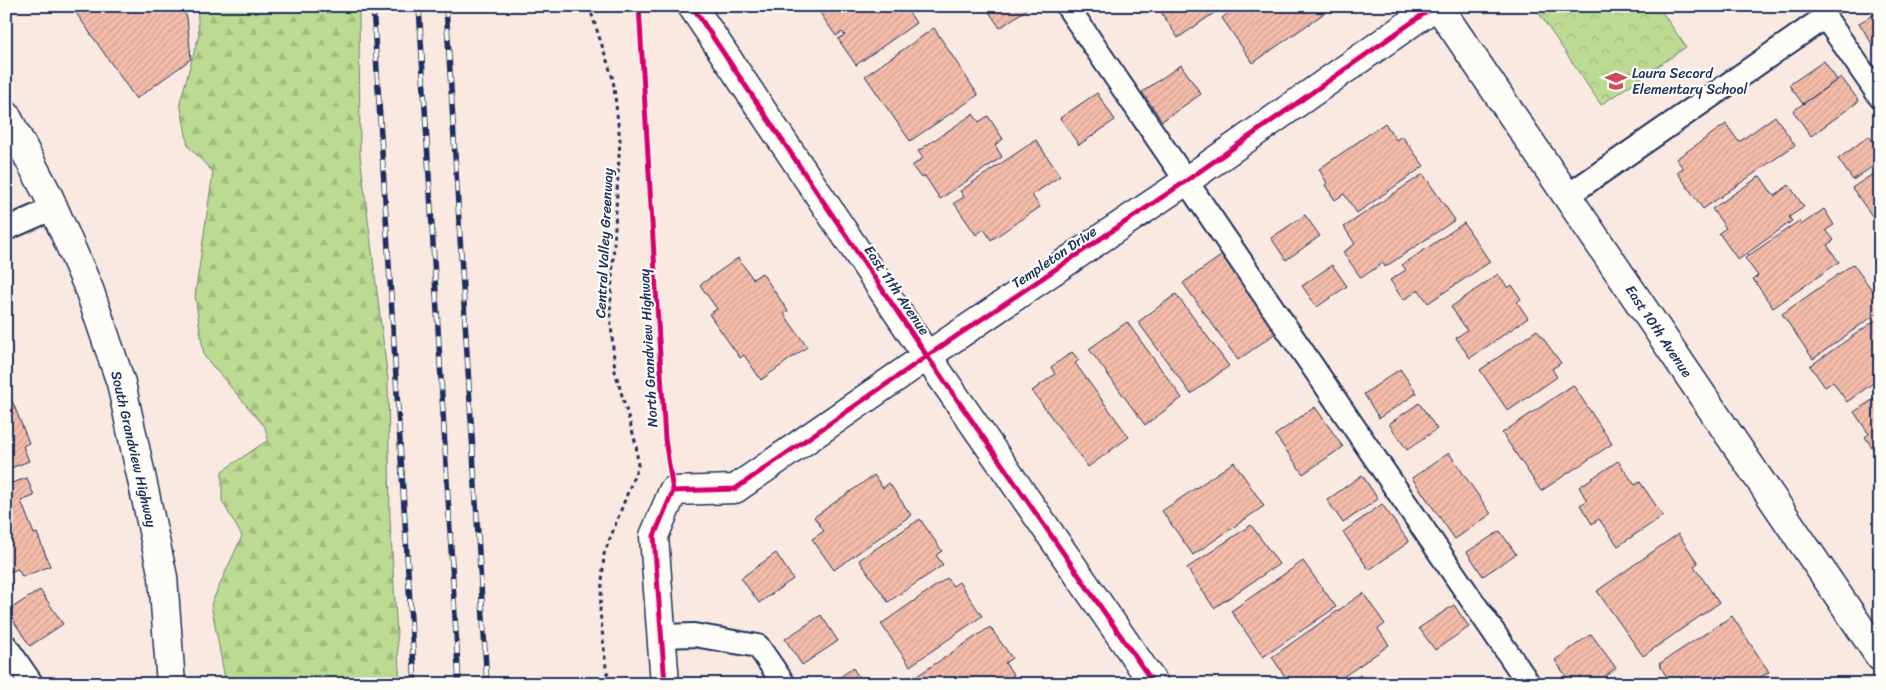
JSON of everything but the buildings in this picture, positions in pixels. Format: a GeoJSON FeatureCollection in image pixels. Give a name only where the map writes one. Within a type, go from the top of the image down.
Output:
{"type":"FeatureCollection","features":[{"type":"Feature","properties":{"kind":"street","name":"East 11th Avenue"},"geometry":{"type":"LineString","coordinates":[[692,6],[927,356],[1154,684]]}},
{"type":"Feature","properties":{"kind":"street","name":"Templeton Drive"},"geometry":{"type":"LineString","coordinates":[[662,636],[654,536],[673,491],[735,489],[927,356],[1186,181],[1436,6]]}},
{"type":"Feature","properties":{"kind":"street","name":"East 10th Avenue"},"geometry":{"type":"LineString","coordinates":[[1436,6],[1880,657]]}},
{"type":"Feature","properties":{"kind":"street","name":"South Grandview Highway"},"geometry":{"type":"LineString","coordinates":[[6,115],[54,208],[89,289],[121,383],[163,577],[171,684]]}},
{"type":"Feature","properties":{"kind":"street"},"geometry":{"type":"LineString","coordinates":[[662,636],[665,684]]}},
{"type":"Feature","properties":{"kind":"lane"},"geometry":{"type":"LineString","coordinates":[[1067,6],[1529,684]]}},
{"type":"Feature","properties":{"kind":"lane"},"geometry":{"type":"LineString","coordinates":[[1567,196],[1825,17],[1880,97]]}},
{"type":"Feature","properties":{"kind":"lane"},"geometry":{"type":"LineString","coordinates":[[6,229],[54,208]]}},
{"type":"Feature","properties":{"kind":"lane"},"geometry":{"type":"LineString","coordinates":[[662,636],[694,635],[758,646],[784,684]]}},
{"type":"Feature","properties":{"kind":"lane"},"geometry":{"type":"LineString","coordinates":[[6,646],[32,684]]}},
{"type":"Feature","properties":{"kind":"green space"},"geometry":{"type":"Polygon","coordinates":[[[197,6],[359,6],[360,155],[388,380],[390,520],[400,684],[226,684],[211,604],[242,536],[222,501],[222,471],[268,440],[265,427],[204,356],[195,296],[213,172],[188,146],[180,102],[199,35],[197,6]]]}},
{"type":"Feature","properties":{"kind":"green space"},"geometry":{"type":"Polygon","coordinates":[[[1534,6],[1658,6],[1686,47],[1601,105],[1534,6]]]}},
{"type":"Feature","properties":{"kind":"railway"},"geometry":{"type":"LineString","coordinates":[[373,6],[415,684]]}},
{"type":"Feature","properties":{"kind":"railway"},"geometry":{"type":"LineString","coordinates":[[419,6],[459,684]]}},
{"type":"Feature","properties":{"kind":"railway"},"geometry":{"type":"LineString","coordinates":[[446,6],[487,684]]}},
{"type":"Feature","properties":{"kind":"cycle path","name":"North Grandview Highway"},"geometry":{"type":"LineString","coordinates":[[639,6],[665,439],[673,491],[654,536],[665,684]]}},
{"type":"Feature","properties":{"kind":"cycle path"},"geometry":{"type":"LineString","coordinates":[[692,6],[927,356],[1154,684]]}},
{"type":"Feature","properties":{"kind":"cycle path"},"geometry":{"type":"LineString","coordinates":[[673,491],[735,489],[927,356],[1186,181],[1435,6]]}},
{"type":"Feature","properties":{"kind":"place","name":"Laura Secord Elementary School"},"geometry":{"type":"Point","coordinates":[1616,81]}}]}
